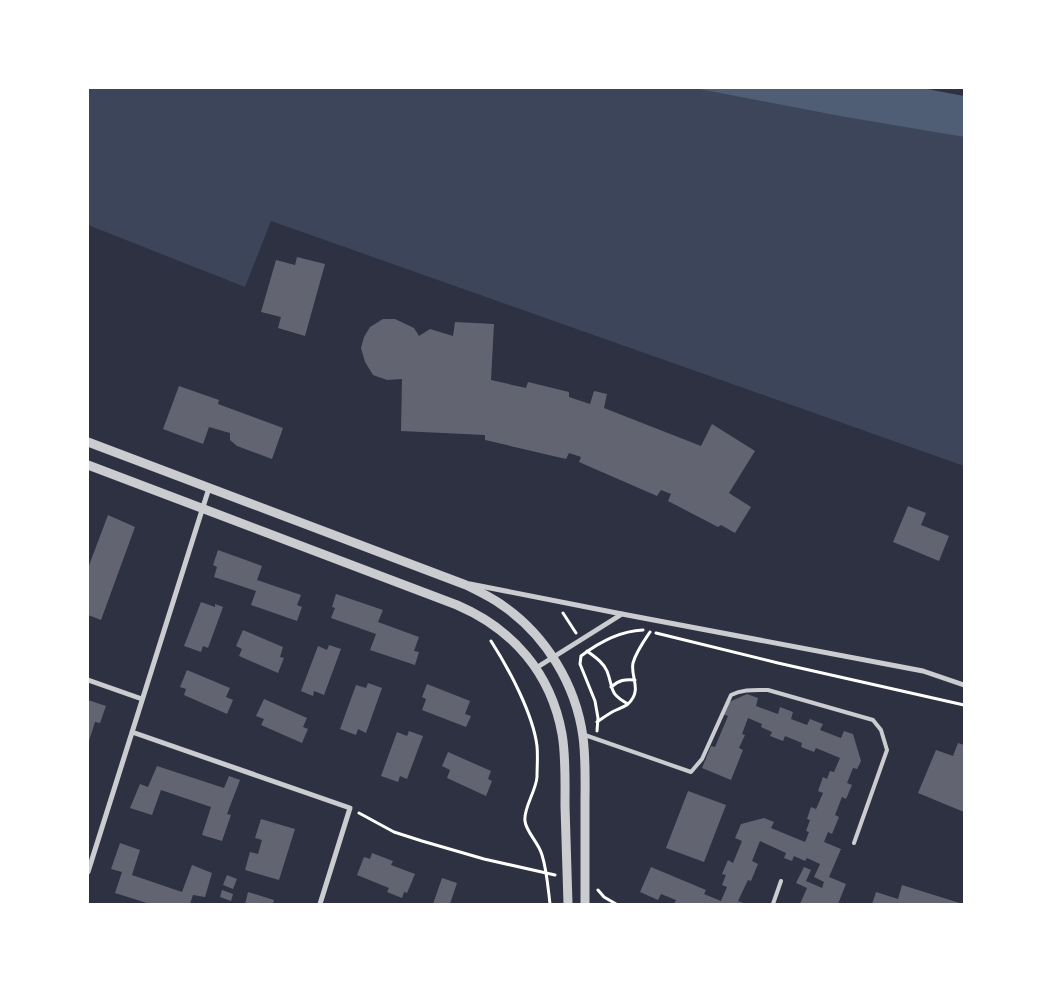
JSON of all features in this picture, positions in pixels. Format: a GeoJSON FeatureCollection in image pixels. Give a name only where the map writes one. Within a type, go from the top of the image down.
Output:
{"type":"FeatureCollection","features":[{"type":"Feature","properties":{"kind":"street"},"geometry":{"type":"LineString","coordinates":[[88,442],[455,581],[483,593],[516,616],[539,638],[554,658],[577,707],[584,754],[585,904]]}},
{"type":"Feature","properties":{"kind":"street"},"geometry":{"type":"LineString","coordinates":[[88,465],[472,611],[507,635],[522,649],[536,668],[553,702],[562,734],[564,747],[567,878],[570,904]]}},
{"type":"Feature","properties":{"kind":"street"},"geometry":{"type":"LineString","coordinates":[[88,872],[208,488]]}},
{"type":"Feature","properties":{"kind":"street"},"geometry":{"type":"LineString","coordinates":[[455,581],[923,671],[964,685]]}},
{"type":"Feature","properties":{"kind":"street"},"geometry":{"type":"LineString","coordinates":[[536,668],[622,614]]}},
{"type":"Feature","properties":{"kind":"street"},"geometry":{"type":"LineString","coordinates":[[88,680],[142,699]]}},
{"type":"Feature","properties":{"kind":"street"},"geometry":{"type":"LineString","coordinates":[[132,732],[350,808],[320,904]]}},
{"type":"Feature","properties":{"kind":"lane"},"geometry":{"type":"LineString","coordinates":[[582,734],[692,772],[702,759],[731,695],[738,691],[750,689],[768,690],[873,720],[881,730],[887,750],[854,843]]}},
{"type":"Feature","properties":{"kind":"lane"},"geometry":{"type":"LineString","coordinates":[[773,904],[781,881]]}},
{"type":"Feature","properties":{"kind":"path"},"geometry":{"type":"LineString","coordinates":[[565,603],[563,614],[587,651],[601,662],[607,671],[611,687],[617,697],[628,704]]}},
{"type":"Feature","properties":{"kind":"path"},"geometry":{"type":"LineString","coordinates":[[596,739],[595,701],[580,664],[581,656],[596,645],[636,630],[964,705]]}},
{"type":"Feature","properties":{"kind":"path"},"geometry":{"type":"LineString","coordinates":[[597,722],[628,704],[636,690],[633,664],[636,655],[650,632]]}},
{"type":"Feature","properties":{"kind":"path"},"geometry":{"type":"LineString","coordinates":[[489,638],[518,689],[537,747],[537,779],[525,815],[525,823],[543,856],[550,904]]}},
{"type":"Feature","properties":{"kind":"path"},"geometry":{"type":"LineString","coordinates":[[611,687],[622,680],[635,680]]}},
{"type":"Feature","properties":{"kind":"path"},"geometry":{"type":"LineString","coordinates":[[350,808],[394,832],[484,859],[545,872],[560,878],[567,878]]}},
{"type":"Feature","properties":{"kind":"path"},"geometry":{"type":"LineString","coordinates":[[585,879],[595,880],[598,890],[604,897],[616,904]]}},
{"type":"Feature","properties":{"kind":"shaded area"},"geometry":{"type":"Polygon","coordinates":[[[88,88],[709,88],[964,137],[964,466],[271,221],[245,287],[88,225],[88,88]]]}},
{"type":"Feature","properties":{"kind":"shaded area"},"geometry":{"type":"Polygon","coordinates":[[[694,88],[922,88],[964,96],[964,137],[840,116],[694,88]]]}},
{"type":"Feature","properties":{"kind":"building"},"geometry":{"type":"Polygon","coordinates":[[[297,257],[325,264],[305,336],[278,328],[281,317],[261,312],[276,260],[295,265],[297,257]]]}},
{"type":"Feature","properties":{"kind":"building"},"geometry":{"type":"Polygon","coordinates":[[[383,319],[395,319],[414,328],[419,336],[430,329],[453,336],[455,322],[494,324],[491,380],[526,388],[528,382],[569,392],[569,397],[590,404],[594,391],[607,394],[604,408],[701,446],[712,424],[755,451],[729,493],[751,507],[735,533],[721,525],[718,527],[668,501],[671,494],[661,490],[657,496],[579,462],[581,457],[569,453],[566,459],[485,440],[485,435],[401,431],[402,379],[387,380],[373,375],[365,362],[361,348],[364,337],[370,327],[383,319]]]}},
{"type":"Feature","properties":{"kind":"building"},"geometry":{"type":"Polygon","coordinates":[[[179,386],[219,400],[218,404],[283,428],[272,459],[237,446],[230,440],[230,433],[209,427],[203,444],[163,429],[179,386]]]}},
{"type":"Feature","properties":{"kind":"building"},"geometry":{"type":"Polygon","coordinates":[[[908,506],[926,513],[921,525],[949,536],[939,561],[893,542],[908,506]]]}},
{"type":"Feature","properties":{"kind":"building"},"geometry":{"type":"Polygon","coordinates":[[[108,515],[135,527],[101,620],[88,615],[88,568],[108,515]]]}},
{"type":"Feature","properties":{"kind":"building"},"geometry":{"type":"Polygon","coordinates":[[[218,550],[262,566],[257,580],[301,595],[297,605],[302,607],[297,621],[251,605],[256,591],[214,577],[217,567],[213,565],[218,550]]]}},
{"type":"Feature","properties":{"kind":"building"},"geometry":{"type":"Polygon","coordinates":[[[336,594],[383,610],[378,622],[419,637],[414,651],[419,652],[415,665],[370,650],[376,634],[331,618],[335,608],[332,607],[336,594]]]}},
{"type":"Feature","properties":{"kind":"building"},"geometry":{"type":"Polygon","coordinates":[[[201,602],[215,607],[215,604],[223,607],[208,648],[203,646],[201,652],[184,646],[201,602]]]}},
{"type":"Feature","properties":{"kind":"building"},"geometry":{"type":"Polygon","coordinates":[[[243,630],[283,647],[280,657],[284,658],[278,673],[239,656],[242,649],[236,646],[243,630]]]}},
{"type":"Feature","properties":{"kind":"building"},"geometry":{"type":"Polygon","coordinates":[[[329,645],[341,649],[324,695],[314,691],[313,696],[301,691],[318,646],[327,650],[329,645]]]}},
{"type":"Feature","properties":{"kind":"building"},"geometry":{"type":"Polygon","coordinates":[[[187,670],[230,688],[226,697],[233,700],[227,714],[184,695],[186,689],[180,687],[187,670]]]}},
{"type":"Feature","properties":{"kind":"building"},"geometry":{"type":"Polygon","coordinates":[[[368,683],[382,688],[366,733],[358,729],[356,735],[340,729],[356,685],[366,688],[368,683]]]}},
{"type":"Feature","properties":{"kind":"building"},"geometry":{"type":"Polygon","coordinates":[[[427,684],[470,701],[465,714],[471,716],[466,727],[422,710],[426,699],[422,697],[427,684]]]}},
{"type":"Feature","properties":{"kind":"building"},"geometry":{"type":"Polygon","coordinates":[[[747,694],[758,698],[756,706],[778,714],[780,707],[793,712],[791,719],[807,725],[810,719],[823,724],[820,730],[841,738],[844,731],[853,734],[861,761],[857,769],[853,768],[847,783],[852,785],[846,799],[842,797],[835,815],[839,817],[832,834],[828,832],[824,842],[841,849],[829,877],[846,884],[838,904],[800,904],[807,888],[796,883],[804,867],[811,870],[806,881],[822,888],[824,882],[814,877],[820,864],[807,858],[805,861],[794,856],[792,861],[784,858],[786,853],[760,841],[752,861],[758,864],[751,881],[748,880],[738,901],[746,904],[674,904],[676,900],[661,894],[658,900],[640,892],[651,867],[706,890],[704,894],[721,901],[727,887],[722,885],[726,875],[722,874],[728,860],[733,863],[742,841],[735,838],[741,824],[764,818],[774,822],[771,828],[805,842],[809,832],[806,831],[810,820],[807,819],[811,807],[816,809],[823,793],[818,791],[823,777],[827,779],[830,771],[834,772],[840,758],[816,748],[814,752],[801,747],[802,743],[785,736],[783,741],[770,736],[772,732],[761,727],[762,724],[748,718],[742,734],[745,735],[739,748],[743,750],[731,780],[702,768],[711,746],[715,747],[728,716],[722,714],[727,703],[747,694]]]}},
{"type":"Feature","properties":{"kind":"building"},"geometry":{"type":"Polygon","coordinates":[[[264,699],[307,718],[303,727],[308,729],[302,743],[261,725],[264,719],[256,716],[264,699]]]}},
{"type":"Feature","properties":{"kind":"building"},"geometry":{"type":"Polygon","coordinates":[[[88,700],[106,706],[100,723],[95,722],[88,744],[88,700]]]}},
{"type":"Feature","properties":{"kind":"building"},"geometry":{"type":"Polygon","coordinates":[[[409,731],[423,736],[407,779],[400,776],[398,782],[381,776],[397,732],[407,736],[409,731]]]}},
{"type":"Feature","properties":{"kind":"building"},"geometry":{"type":"Polygon","coordinates":[[[958,743],[964,745],[964,812],[918,793],[936,750],[953,756],[958,743]]]}},
{"type":"Feature","properties":{"kind":"building"},"geometry":{"type":"Polygon","coordinates":[[[448,752],[491,771],[488,779],[492,781],[486,796],[447,778],[450,770],[442,766],[448,752]]]}},
{"type":"Feature","properties":{"kind":"building"},"geometry":{"type":"Polygon","coordinates":[[[157,766],[224,788],[229,776],[240,780],[227,814],[231,815],[222,841],[202,835],[211,807],[161,790],[152,815],[130,808],[140,784],[148,787],[157,766]]]}},
{"type":"Feature","properties":{"kind":"building"},"geometry":{"type":"Polygon","coordinates":[[[688,791],[726,805],[704,862],[666,848],[688,791]]]}},
{"type":"Feature","properties":{"kind":"building"},"geometry":{"type":"Polygon","coordinates":[[[261,819],[295,829],[279,880],[245,870],[250,852],[258,854],[262,840],[255,838],[261,819]]]}},
{"type":"Feature","properties":{"kind":"building"},"geometry":{"type":"Polygon","coordinates":[[[120,843],[140,850],[132,875],[182,892],[192,865],[212,873],[205,897],[193,895],[190,904],[150,904],[115,893],[122,872],[111,869],[120,843]]]}},
{"type":"Feature","properties":{"kind":"building"},"geometry":{"type":"Polygon","coordinates":[[[372,853],[393,861],[391,865],[415,874],[407,893],[404,892],[402,898],[387,892],[389,888],[357,875],[364,857],[370,859],[372,853]]]}},
{"type":"Feature","properties":{"kind":"building"},"geometry":{"type":"Polygon","coordinates":[[[227,875],[237,879],[233,889],[223,885],[227,875]]]}},
{"type":"Feature","properties":{"kind":"building"},"geometry":{"type":"Polygon","coordinates":[[[442,878],[457,883],[450,904],[433,904],[442,878]]]}},
{"type":"Feature","properties":{"kind":"building"},"geometry":{"type":"Polygon","coordinates":[[[902,885],[963,904],[872,904],[876,892],[898,899],[902,885]]]}},
{"type":"Feature","properties":{"kind":"building"},"geometry":{"type":"Polygon","coordinates":[[[222,890],[233,894],[231,901],[220,897],[222,890]]]}},
{"type":"Feature","properties":{"kind":"building"},"geometry":{"type":"Polygon","coordinates":[[[248,892],[274,900],[273,904],[245,904],[248,892]]]}}]}
